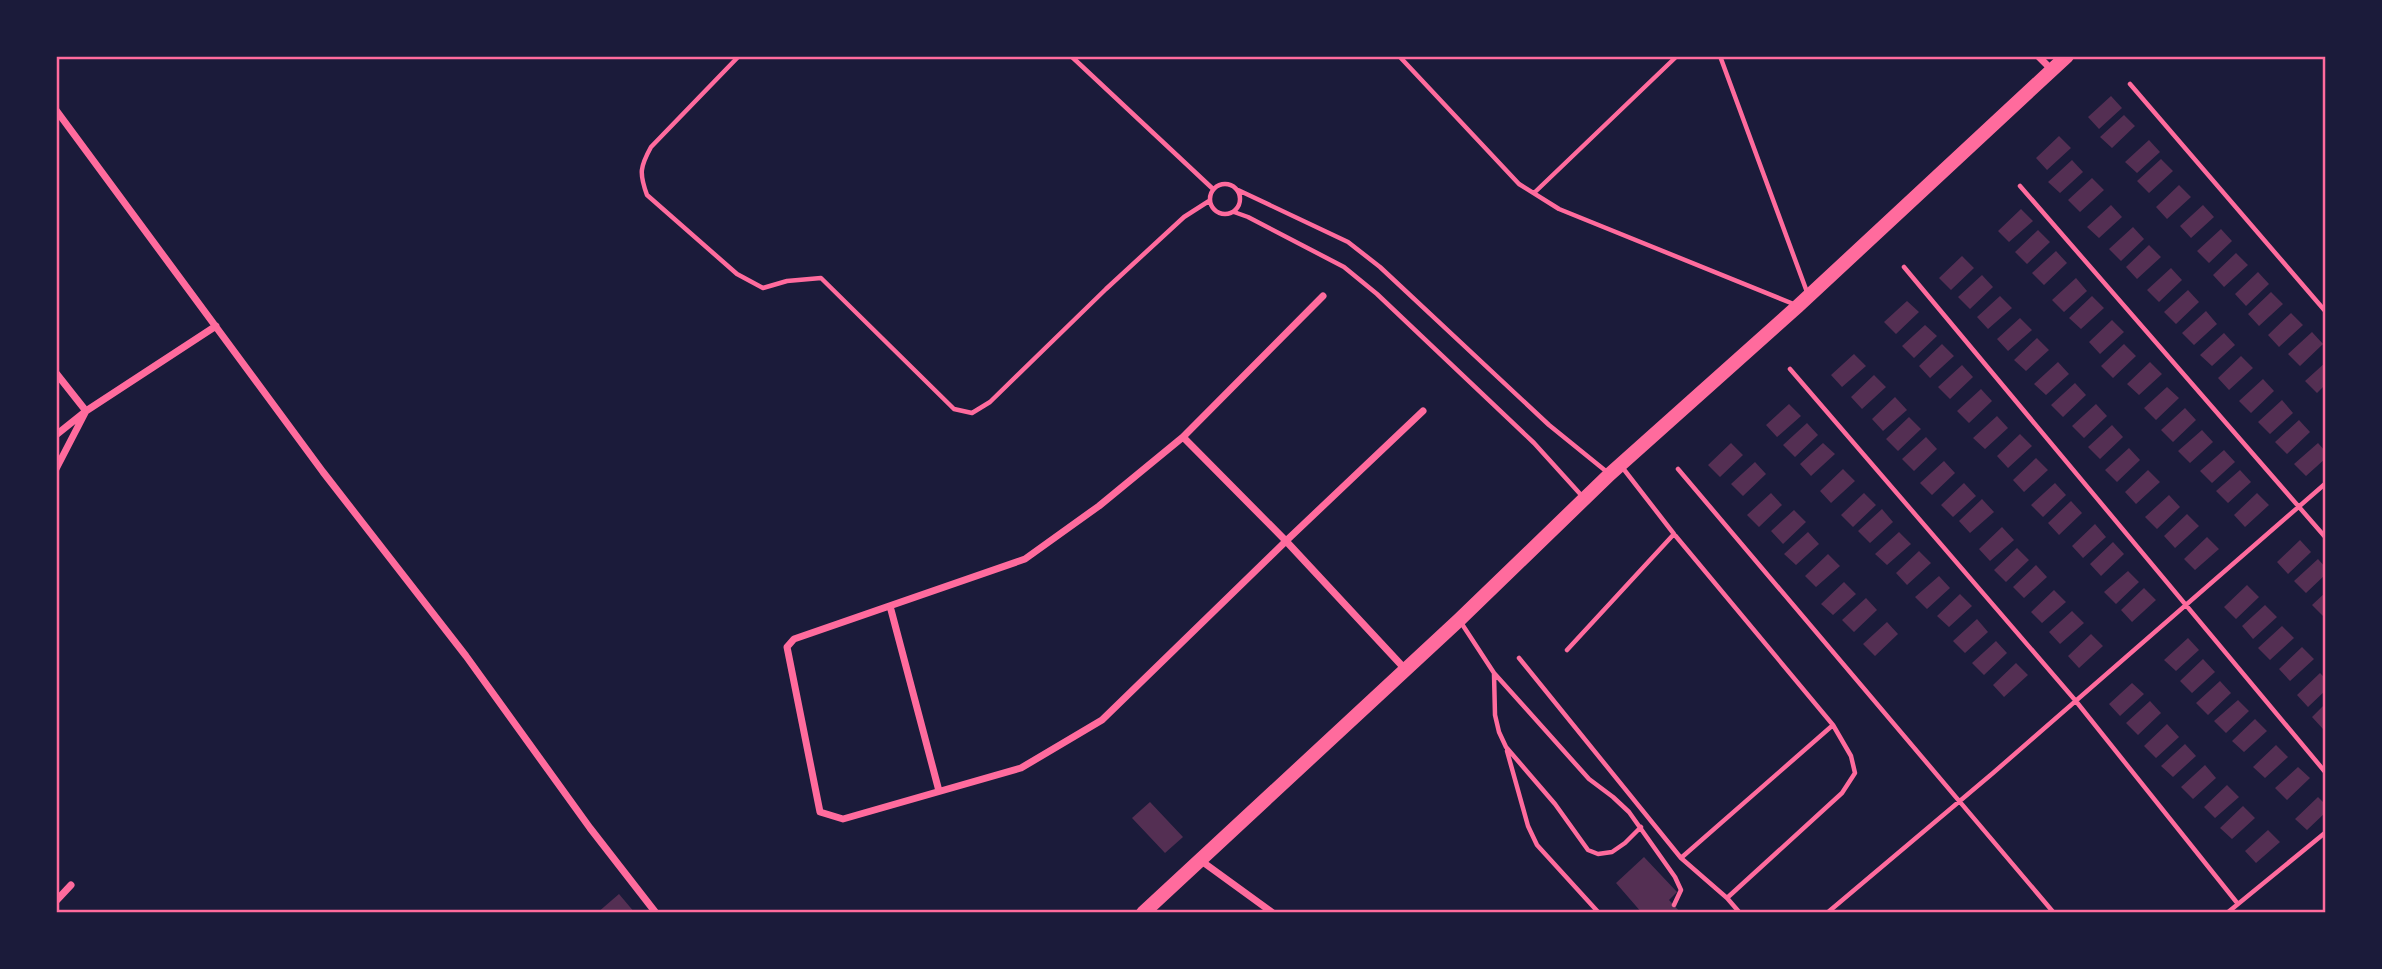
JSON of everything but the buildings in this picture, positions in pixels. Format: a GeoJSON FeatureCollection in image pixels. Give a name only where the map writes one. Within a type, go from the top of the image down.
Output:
{"type":"FeatureCollection","features":[{"type":"Feature","properties":{"kind":"main road"},"geometry":{"type":"LineString","coordinates":[[1143,913],[1459,620],[1616,470],[2067,56]]}},
{"type":"Feature","properties":{"kind":"street"},"geometry":{"type":"LineString","coordinates":[[2038,56],[2052,70]]}},
{"type":"Feature","properties":{"kind":"street"},"geometry":{"type":"LineString","coordinates":[[56,110],[323,472],[466,656],[590,828],[656,913]]}},
{"type":"Feature","properties":{"kind":"street"},"geometry":{"type":"LineString","coordinates":[[1323,296],[1183,437],[1099,506],[1025,559],[793,639],[787,647],[820,812],[843,819],[1021,768],[1102,720],[1423,411]]}},
{"type":"Feature","properties":{"kind":"street"},"geometry":{"type":"LineString","coordinates":[[56,435],[86,411],[216,326]]}},
{"type":"Feature","properties":{"kind":"street"},"geometry":{"type":"LineString","coordinates":[[56,373],[86,411]]}},
{"type":"Feature","properties":{"kind":"street"},"geometry":{"type":"LineString","coordinates":[[56,469],[86,411]]}},
{"type":"Feature","properties":{"kind":"street"},"geometry":{"type":"LineString","coordinates":[[1183,437],[1286,541],[1405,669]]}},
{"type":"Feature","properties":{"kind":"street"},"geometry":{"type":"LineString","coordinates":[[890,606],[939,791]]}},
{"type":"Feature","properties":{"kind":"street"},"geometry":{"type":"LineString","coordinates":[[1199,859],[1273,913]]}},
{"type":"Feature","properties":{"kind":"street"},"geometry":{"type":"LineString","coordinates":[[56,901],[71,885]]}},
{"type":"Feature","properties":{"kind":"lane"},"geometry":{"type":"LineString","coordinates":[[739,56],[651,147],[641,165],[642,181],[647,195],[737,274],[762,288],[787,281],[821,278],[954,409],[972,413],[990,402],[1106,289],[1174,226],[1209,201],[1213,189],[1224,183],[1348,242],[1380,267],[1549,425],[1616,470],[1674,534],[1833,725],[1852,756],[1854,773],[1842,793],[1727,898]]}},
{"type":"Feature","properties":{"kind":"lane"},"geometry":{"type":"LineString","coordinates":[[1071,56],[1213,189]]}},
{"type":"Feature","properties":{"kind":"lane"},"geometry":{"type":"LineString","coordinates":[[1399,56],[1519,184],[1559,209],[1803,301]]}},
{"type":"Feature","properties":{"kind":"lane"},"geometry":{"type":"LineString","coordinates":[[1534,193],[1677,56]]}},
{"type":"Feature","properties":{"kind":"lane"},"geometry":{"type":"LineString","coordinates":[[1720,56],[1803,301]]}},
{"type":"Feature","properties":{"kind":"lane"},"geometry":{"type":"LineString","coordinates":[[2130,84],[2326,312]]}},
{"type":"Feature","properties":{"kind":"lane"},"geometry":{"type":"LineString","coordinates":[[2020,186],[2326,538]]}},
{"type":"Feature","properties":{"kind":"lane"},"geometry":{"type":"LineString","coordinates":[[1234,212],[1241,198],[1238,190]]}},
{"type":"Feature","properties":{"kind":"lane"},"geometry":{"type":"LineString","coordinates":[[1209,201],[1218,213],[1234,212],[1248,217],[1344,267],[1369,287],[1534,443],[1585,499]]}},
{"type":"Feature","properties":{"kind":"lane"},"geometry":{"type":"LineString","coordinates":[[1904,267],[2326,773]]}},
{"type":"Feature","properties":{"kind":"lane"},"geometry":{"type":"LineString","coordinates":[[1790,369],[2075,700],[2238,904]]}},
{"type":"Feature","properties":{"kind":"lane"},"geometry":{"type":"LineString","coordinates":[[1678,469],[2054,913]]}},
{"type":"Feature","properties":{"kind":"lane"},"geometry":{"type":"LineString","coordinates":[[1827,913],[2326,483]]}},
{"type":"Feature","properties":{"kind":"lane"},"geometry":{"type":"LineString","coordinates":[[1567,650],[1674,534]]}},
{"type":"Feature","properties":{"kind":"lane"},"geometry":{"type":"LineString","coordinates":[[1459,620],[1494,673],[1589,779],[1614,797],[1641,827],[1681,890],[1674,905]]}},
{"type":"Feature","properties":{"kind":"lane"},"geometry":{"type":"LineString","coordinates":[[1519,658],[1681,858],[1727,898],[1740,913]]}},
{"type":"Feature","properties":{"kind":"lane"},"geometry":{"type":"LineString","coordinates":[[1494,673],[1495,716],[1528,826],[1537,845],[1599,913]]}},
{"type":"Feature","properties":{"kind":"lane"},"geometry":{"type":"LineString","coordinates":[[1681,858],[1833,725]]}},
{"type":"Feature","properties":{"kind":"lane"},"geometry":{"type":"LineString","coordinates":[[1506,747],[1555,804],[1588,850],[1598,854],[1612,852],[1641,827]]}},
{"type":"Feature","properties":{"kind":"lane"},"geometry":{"type":"LineString","coordinates":[[2227,913],[2326,832]]}}]}
